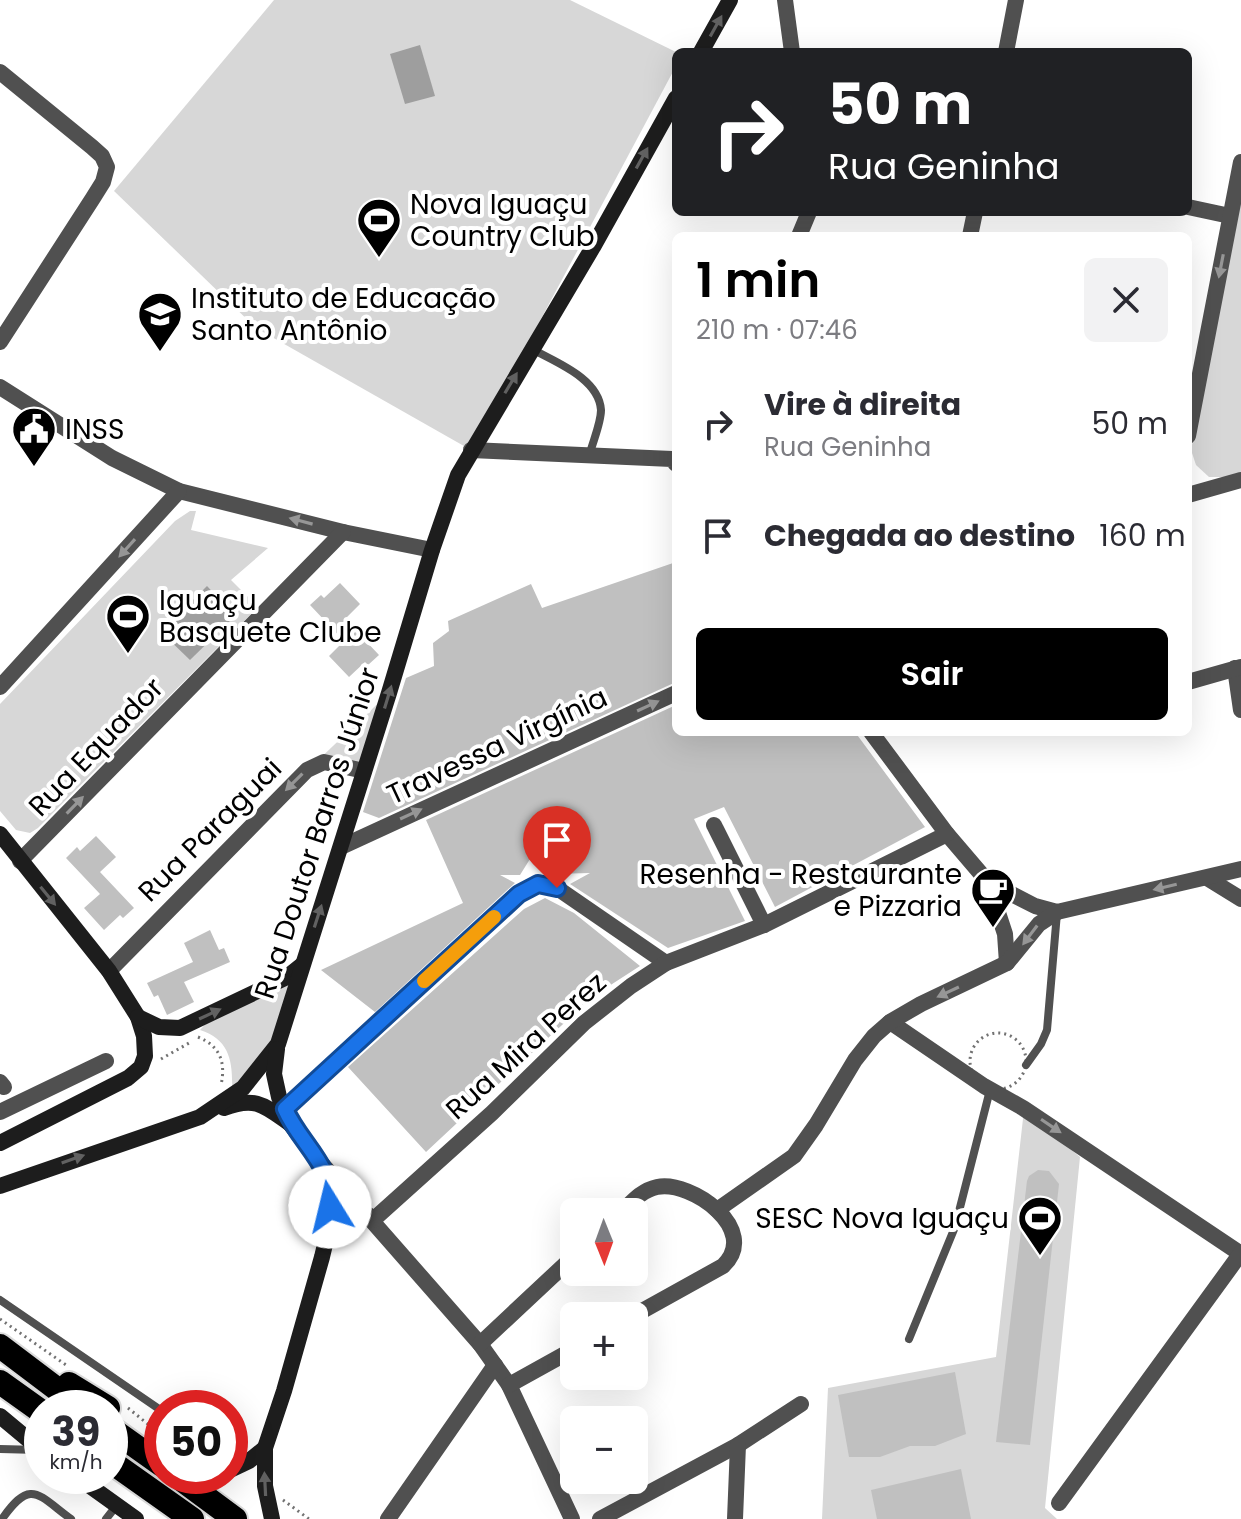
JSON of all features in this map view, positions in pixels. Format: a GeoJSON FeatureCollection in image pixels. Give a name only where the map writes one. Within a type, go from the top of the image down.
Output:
{"type":"FeatureCollection","features":[{"type":"Feature","properties":{"kind":"highway"},"geometry":{"type":"LineString","coordinates":[[0,1346],[59,1390]]}},
{"type":"Feature","properties":{"kind":"highway"},"geometry":{"type":"LineString","coordinates":[[43,1378],[81,1390]]}},
{"type":"Feature","properties":{"kind":"highway"},"geometry":{"type":"LineString","coordinates":[[0,1382],[24,1399]]}},
{"type":"Feature","properties":{"kind":"highway"},"geometry":{"type":"LineString","coordinates":[[128,1418],[144,1431]]}},
{"type":"Feature","properties":{"kind":"highway"},"geometry":{"type":"LineString","coordinates":[[128,1474],[192,1519]]}},
{"type":"Feature","properties":{"kind":"highway"},"geometry":{"type":"LineString","coordinates":[[203,1494],[238,1519]]}},
{"type":"Feature","properties":{"kind":"highway"},"geometry":{"type":"LineString","coordinates":[[216,1494],[238,1519]]}},
{"type":"Feature","properties":{"kind":"main road"},"geometry":{"type":"LineString","coordinates":[[703,48],[730,0]]}},
{"type":"Feature","properties":{"kind":"main road","name":"Rua Doutor Barros Júnior"},"geometry":{"type":"LineString","coordinates":[[0,1186],[200,1117],[243,1088],[278,1044],[458,475],[593,247],[672,105]]}},
{"type":"Feature","properties":{"kind":"main road"},"geometry":{"type":"LineString","coordinates":[[0,834],[109,971],[138,1017],[144,1036],[145,1056],[141,1067],[126,1080],[0,1143]]}},
{"type":"Feature","properties":{"kind":"main road"},"geometry":{"type":"LineString","coordinates":[[138,1017],[159,1027],[180,1028],[287,977],[302,964]]}},
{"type":"Feature","properties":{"kind":"main road"},"geometry":{"type":"LineString","coordinates":[[272,1519],[265,1486],[265,1448],[328,1232],[331,1193],[322,1164],[288,1117],[274,1074],[278,1044]]}},
{"type":"Feature","properties":{"kind":"main road"},"geometry":{"type":"LineString","coordinates":[[200,1117],[248,1101],[288,1117]]}},
{"type":"Feature","properties":{"kind":"main road"},"geometry":{"type":"LineString","coordinates":[[0,1416],[24,1436]]}},
{"type":"Feature","properties":{"kind":"main road"},"geometry":{"type":"LineString","coordinates":[[248,1456],[265,1448]]}},
{"type":"Feature","properties":{"kind":"main road"},"geometry":{"type":"LineString","coordinates":[[94,1494],[112,1512],[136,1519]]}},
{"type":"Feature","properties":{"kind":"street"},"geometry":{"type":"LineString","coordinates":[[785,0],[791,48]]}},
{"type":"Feature","properties":{"kind":"street"},"geometry":{"type":"LineString","coordinates":[[1007,48],[1016,0]]}},
{"type":"Feature","properties":{"kind":"street"},"geometry":{"type":"LineString","coordinates":[[0,72],[92,147],[105,160],[107,167],[103,182],[0,342]]}},
{"type":"Feature","properties":{"kind":"street"},"geometry":{"type":"LineString","coordinates":[[1192,415],[1241,162]]}},
{"type":"Feature","properties":{"kind":"street"},"geometry":{"type":"LineString","coordinates":[[1192,208],[1230,216]]}},
{"type":"Feature","properties":{"kind":"street"},"geometry":{"type":"LineString","coordinates":[[0,387],[112,458],[179,491],[343,532],[432,550]]}},
{"type":"Feature","properties":{"kind":"street"},"geometry":{"type":"LineString","coordinates":[[471,450],[672,458]]}},
{"type":"Feature","properties":{"kind":"street"},"geometry":{"type":"LineString","coordinates":[[1192,494],[1241,480]]}},
{"type":"Feature","properties":{"kind":"street"},"geometry":{"type":"LineString","coordinates":[[0,687],[179,491]]}},
{"type":"Feature","properties":{"kind":"street","name":"Rua Equador"},"geometry":{"type":"LineString","coordinates":[[20,861],[343,532]]}},
{"type":"Feature","properties":{"kind":"street"},"geometry":{"type":"LineString","coordinates":[[1192,681],[1238,667],[1241,710]]}},
{"type":"Feature","properties":{"kind":"street","name":"Travessa Virgínia"},"geometry":{"type":"LineString","coordinates":[[341,847],[672,695]]}},
{"type":"Feature","properties":{"kind":"street"},"geometry":{"type":"LineString","coordinates":[[874,736],[947,834],[988,882],[1005,934],[1007,963]]}},
{"type":"Feature","properties":{"kind":"street","name":"Rua Paraguai"},"geometry":{"type":"LineString","coordinates":[[109,971],[307,770],[324,762],[364,771]]}},
{"type":"Feature","properties":{"kind":"street"},"geometry":{"type":"LineString","coordinates":[[714,825],[764,925]]}},
{"type":"Feature","properties":{"kind":"street","name":"Rua Mira Perez"},"geometry":{"type":"LineString","coordinates":[[371,1217],[492,1113],[584,1023],[666,963],[764,925],[947,834]]}},
{"type":"Feature","properties":{"kind":"street"},"geometry":{"type":"LineString","coordinates":[[717,1210],[794,1156],[860,1053],[890,1022],[1007,963],[1039,924],[1057,912],[1241,869]]}},
{"type":"Feature","properties":{"kind":"street"},"geometry":{"type":"LineString","coordinates":[[1207,878],[1241,899]]}},
{"type":"Feature","properties":{"kind":"street"},"geometry":{"type":"LineString","coordinates":[[988,882],[1035,906],[1057,912]]}},
{"type":"Feature","properties":{"kind":"street"},"geometry":{"type":"LineString","coordinates":[[288,1117],[519,894],[530,887],[547,885],[557,888],[666,963]]}},
{"type":"Feature","properties":{"kind":"street"},"geometry":{"type":"LineString","coordinates":[[890,1022],[1241,1253],[1059,1503]]}},
{"type":"Feature","properties":{"kind":"street"},"geometry":{"type":"LineString","coordinates":[[0,1112],[106,1061]]}},
{"type":"Feature","properties":{"kind":"street"},"geometry":{"type":"LineString","coordinates":[[322,1164],[371,1217],[495,1365],[509,1385],[572,1519]]}},
{"type":"Feature","properties":{"kind":"street"},"geometry":{"type":"LineString","coordinates":[[637,1198],[644,1192],[665,1186],[685,1191],[717,1210],[729,1223],[734,1236],[734,1251],[719,1269],[648,1308]]}},
{"type":"Feature","properties":{"kind":"street"},"geometry":{"type":"LineString","coordinates":[[328,1232],[341,1218],[354,1214],[371,1217]]}},
{"type":"Feature","properties":{"kind":"street"},"geometry":{"type":"LineString","coordinates":[[480,1344],[560,1269]]}},
{"type":"Feature","properties":{"kind":"street"},"geometry":{"type":"LineString","coordinates":[[509,1385],[560,1357]]}},
{"type":"Feature","properties":{"kind":"street"},"geometry":{"type":"LineString","coordinates":[[388,1519],[495,1365]]}},
{"type":"Feature","properties":{"kind":"street"},"geometry":{"type":"LineString","coordinates":[[600,1519],[738,1445],[801,1404]]}},
{"type":"Feature","properties":{"kind":"street"},"geometry":{"type":"LineString","coordinates":[[735,1519],[738,1445]]}},
{"type":"Feature","properties":{"kind":"lane"},"geometry":{"type":"LineString","coordinates":[[532,349],[573,371],[596,393],[601,411],[590,453]]}},
{"type":"Feature","properties":{"kind":"lane"},"geometry":{"type":"LineString","coordinates":[[1026,1065],[1047,1030],[1057,912]]}},
{"type":"Feature","properties":{"kind":"lane"},"geometry":{"type":"LineString","coordinates":[[909,1339],[955,1227],[987,1088]]}},
{"type":"Feature","properties":{"kind":"lane"},"geometry":{"type":"LineString","coordinates":[[0,1300],[144,1399]]}},
{"type":"Feature","properties":{"kind":"lane"},"geometry":{"type":"LineString","coordinates":[[0,1449],[24,1450]]}},
{"type":"Feature","properties":{"kind":"lane"},"geometry":{"type":"LineString","coordinates":[[2,1519],[17,1498],[24,1494],[37,1495],[71,1519]]}},
{"type":"Feature","properties":{"kind":"path"},"geometry":{"type":"LineString","coordinates":[[1003,1033],[1012,1036],[1024,1051],[1026,1065],[1020,1079],[1004,1089],[987,1088],[972,1073],[969,1065],[973,1047],[986,1035],[1003,1033]]}},
{"type":"Feature","properties":{"kind":"path"},"geometry":{"type":"LineString","coordinates":[[194,1036],[212,1044],[220,1055],[223,1069],[219,1089]]}},
{"type":"Feature","properties":{"kind":"path"},"geometry":{"type":"LineString","coordinates":[[0,1319],[76,1372]]}},
{"type":"Feature","properties":{"kind":"path"},"geometry":{"type":"LineString","coordinates":[[265,1486],[309,1519]]}},
{"type":"Feature","properties":{"kind":"shaded area","name":"Nova Iguaçu Country Club"},"geometry":{"type":"Polygon","coordinates":[[[274,0],[570,0],[672,50],[672,73],[471,450],[256,328],[114,191],[274,0]]]}},
{"type":"Feature","properties":{"kind":"shaded area"},"geometry":{"type":"Polygon","coordinates":[[[420,45],[435,96],[405,104],[390,54],[420,45]]]}},
{"type":"Feature","properties":{"kind":"shaded area"},"geometry":{"type":"Polygon","coordinates":[[[1241,200],[1241,473],[1209,477],[1196,465],[1192,445],[1241,200]]]}},
{"type":"Feature","properties":{"kind":"shaded area","name":"Iguaçu Basquete Clube"},"geometry":{"type":"Polygon","coordinates":[[[190,511],[196,511],[191,530],[268,548],[231,580],[258,607],[38,828],[30,833],[16,830],[0,811],[0,704],[175,521],[190,511]]]}},
{"type":"Feature","properties":{"kind":"shaded area"},"geometry":{"type":"Polygon","coordinates":[[[207,586],[235,616],[190,660],[161,632],[207,586]]]}},
{"type":"Feature","properties":{"kind":"shaded area"},"geometry":{"type":"Polygon","coordinates":[[[389,693],[364,771],[314,764],[389,693]]]}},
{"type":"Feature","properties":{"kind":"shaded area"},"geometry":{"type":"Polygon","coordinates":[[[294,981],[271,1048],[232,1093],[232,1072],[224,1046],[200,1030],[210,1019],[294,981]]]}},
{"type":"Feature","properties":{"kind":"shaded area","name":"SESC Nova Iguaçu"},"geometry":{"type":"Polygon","coordinates":[[[1024,1110],[1080,1157],[1045,1508],[1057,1519],[822,1519],[828,1388],[996,1357],[1024,1110]]]}},
{"type":"Feature","properties":{"kind":"building"},"geometry":{"type":"Polygon","coordinates":[[[672,563],[672,684],[379,818],[363,812],[406,678],[434,666],[433,643],[449,631],[448,621],[531,584],[542,608],[672,563]]]}},
{"type":"Feature","properties":{"kind":"building"},"geometry":{"type":"Polygon","coordinates":[[[340,583],[360,604],[345,619],[379,655],[368,665],[365,662],[349,677],[329,656],[344,641],[310,605],[321,595],[324,598],[340,583]]]}},
{"type":"Feature","properties":{"kind":"building"},"geometry":{"type":"Polygon","coordinates":[[[672,707],[672,736],[858,736],[925,827],[775,907],[724,807],[694,819],[745,921],[668,948],[570,884],[590,873],[554,874],[530,859],[520,875],[500,875],[515,883],[375,1012],[321,970],[463,903],[426,820],[672,707]]]}},
{"type":"Feature","properties":{"kind":"building"},"geometry":{"type":"Polygon","coordinates":[[[96,836],[116,857],[100,872],[134,908],[123,918],[120,915],[104,930],[84,908],[100,894],[66,858],[77,847],[80,851],[96,836]]]}},
{"type":"Feature","properties":{"kind":"building"},"geometry":{"type":"Polygon","coordinates":[[[545,898],[574,913],[640,966],[592,997],[426,1152],[348,1067],[524,909],[545,898]]]}},
{"type":"Feature","properties":{"kind":"building"},"geometry":{"type":"Polygon","coordinates":[[[210,930],[219,950],[224,948],[230,962],[184,982],[194,1002],[167,1015],[158,995],[154,997],[147,983],[193,962],[184,943],[210,930]]]}},
{"type":"Feature","properties":{"kind":"building"},"geometry":{"type":"Polygon","coordinates":[[[1038,1170],[1049,1171],[1059,1184],[1030,1445],[996,1442],[1027,1181],[1038,1170]]]}},
{"type":"Feature","properties":{"kind":"building"},"geometry":{"type":"Polygon","coordinates":[[[955,1372],[966,1434],[935,1446],[910,1446],[880,1457],[849,1457],[838,1395],[955,1372]]]}},
{"type":"Feature","properties":{"kind":"building"},"geometry":{"type":"Polygon","coordinates":[[[961,1469],[971,1519],[877,1519],[871,1490],[961,1469]]]}},
{"type":"Feature","properties":{"kind":"slow traffic"},"geometry":{"type":"LineString","coordinates":[[424,981],[494,917]]}},
{"type":"Feature","properties":{"kind":"place","name":"Nova Iguaçu Country Club"},"geometry":{"type":"Point","coordinates":[379,259]}},
{"type":"Feature","properties":{"kind":"place","name":"Instituto de Educação Santo Antônio"},"geometry":{"type":"Point","coordinates":[160,353]}},
{"type":"Feature","properties":{"kind":"place","name":"INSS"},"geometry":{"type":"Point","coordinates":[34,468]}},
{"type":"Feature","properties":{"kind":"place","name":"Iguaçu Basquete Clube"},"geometry":{"type":"Point","coordinates":[128,655]}},
{"type":"Feature","properties":{"kind":"place","name":"Resenha - Restaurante e Pizzaria"},"geometry":{"type":"Point","coordinates":[993,929]}},
{"type":"Feature","properties":{"kind":"place","name":"SESC Nova Iguaçu"},"geometry":{"type":"Point","coordinates":[1040,1257]}},
{"type":"Feature","properties":{"kind":"route"},"geometry":{"type":"LineString","coordinates":[[330,1207],[327,1174],[291,1125],[285,1109],[519,894],[538,884],[557,888]]}}]}
